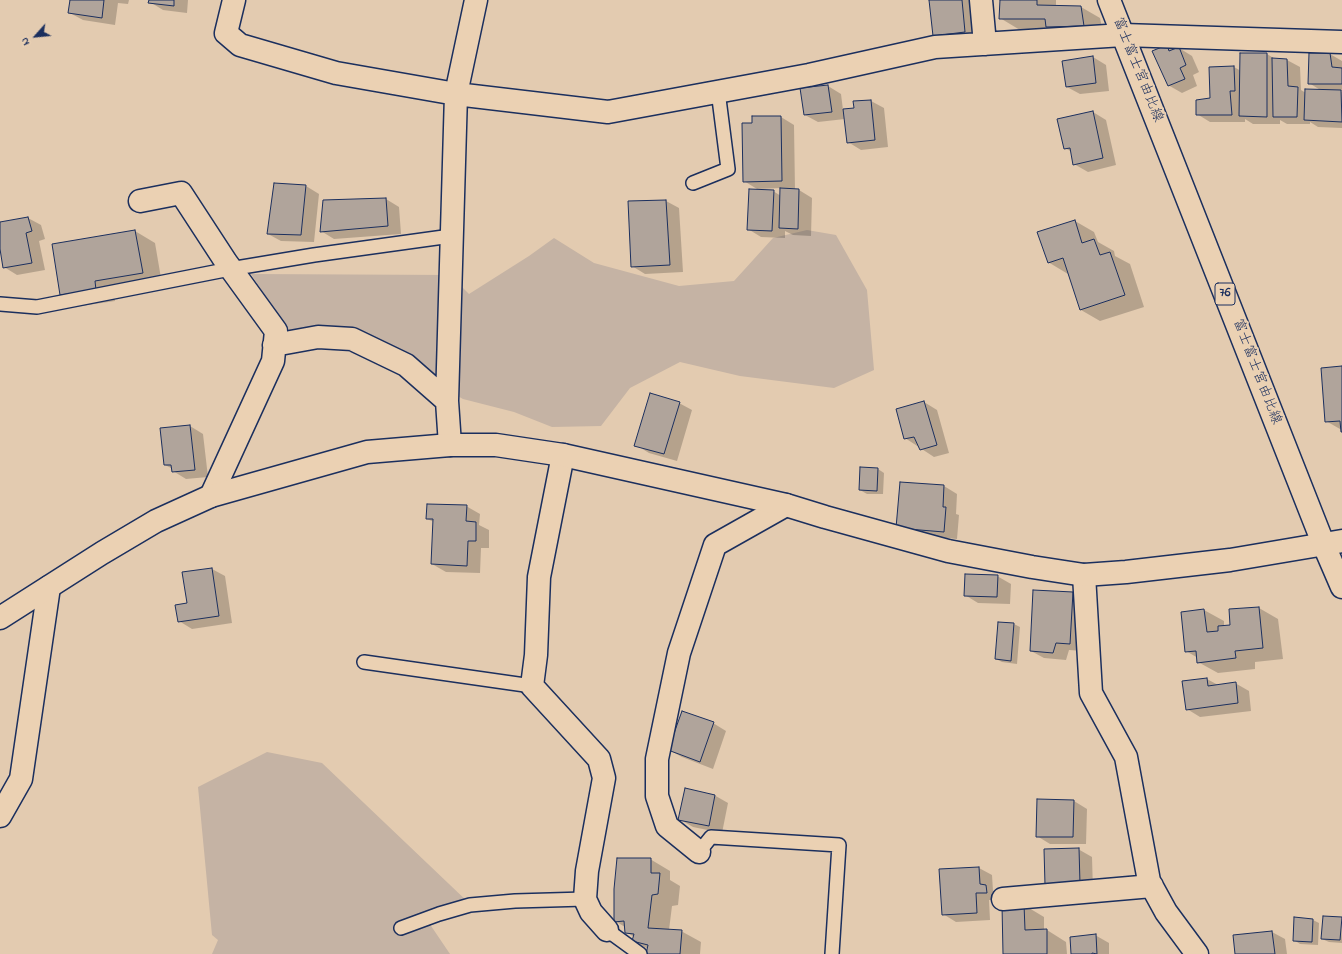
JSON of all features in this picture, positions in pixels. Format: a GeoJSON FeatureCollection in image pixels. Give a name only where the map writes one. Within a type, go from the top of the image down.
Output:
{"type":"FeatureCollection","features":[{"type":"Feature","properties":{"kind":"street"},"geometry":{"type":"LineString","coordinates":[[234,0],[226,33],[240,45],[336,73],[456,94],[608,112],[809,75],[935,47],[1123,35],[1342,42]]}},
{"type":"Feature","properties":{"kind":"street"},"geometry":{"type":"LineString","coordinates":[[450,445],[447,401],[456,94],[476,0]]}},
{"type":"Feature","properties":{"kind":"street"},"geometry":{"type":"LineString","coordinates":[[981,0],[985,44]]}},
{"type":"Feature","properties":{"kind":"street","name":"富士富士宮由比線"},"geometry":{"type":"LineString","coordinates":[[1109,0],[1333,542],[1342,587]]}},
{"type":"Feature","properties":{"kind":"street"},"geometry":{"type":"LineString","coordinates":[[140,201],[182,193],[230,269],[276,331],[273,361],[211,496]]}},
{"type":"Feature","properties":{"kind":"street"},"geometry":{"type":"LineString","coordinates":[[274,345],[318,337],[352,339],[406,365],[447,401]]}},
{"type":"Feature","properties":{"kind":"street"},"geometry":{"type":"LineString","coordinates":[[0,618],[156,521],[211,496],[367,452],[450,445],[496,445],[563,455],[786,505],[825,518],[948,551],[1084,575],[1126,572],[1230,560],[1333,542]]}},
{"type":"Feature","properties":{"kind":"street"},"geometry":{"type":"LineString","coordinates":[[563,455],[539,577],[536,655],[532,686],[600,759],[604,778],[587,871],[585,899],[591,912],[607,930]]}},
{"type":"Feature","properties":{"kind":"street"},"geometry":{"type":"LineString","coordinates":[[699,852],[667,826],[657,796],[657,759],[679,653],[715,545],[786,505]]}},
{"type":"Feature","properties":{"kind":"street"},"geometry":{"type":"LineString","coordinates":[[1084,575],[1091,692],[1126,757],[1149,881],[1166,912],[1197,954]]}},
{"type":"Feature","properties":{"kind":"street"},"geometry":{"type":"LineString","coordinates":[[0,816],[21,779],[49,587]]}},
{"type":"Feature","properties":{"kind":"street"},"geometry":{"type":"LineString","coordinates":[[1003,899],[1152,886]]}},
{"type":"Feature","properties":{"kind":"lane"},"geometry":{"type":"LineString","coordinates":[[693,182],[728,169],[718,91]]}},
{"type":"Feature","properties":{"kind":"lane"},"geometry":{"type":"LineString","coordinates":[[0,304],[37,307],[230,269],[314,255],[451,236]]}},
{"type":"Feature","properties":{"kind":"lane"},"geometry":{"type":"LineString","coordinates":[[364,662],[532,686]]}},
{"type":"Feature","properties":{"kind":"lane"},"geometry":{"type":"LineString","coordinates":[[699,852],[711,837],[839,845],[832,954]]}},
{"type":"Feature","properties":{"kind":"lane"},"geometry":{"type":"LineString","coordinates":[[401,928],[470,904],[585,899]]}},
{"type":"Feature","properties":{"kind":"lane"},"geometry":{"type":"LineString","coordinates":[[607,930],[640,954]]}},
{"type":"Feature","properties":{"kind":"shaded area"},"geometry":{"type":"Polygon","coordinates":[[[807,230],[836,235],[867,290],[874,370],[834,388],[740,376],[680,362],[630,388],[601,426],[552,427],[514,412],[463,399],[397,361],[301,340],[287,330],[251,274],[450,275],[469,294],[529,256],[554,238],[594,263],[679,286],[734,281],[773,238],[807,230]]]}},
{"type":"Feature","properties":{"kind":"shaded area"},"geometry":{"type":"Polygon","coordinates":[[[267,752],[322,763],[470,904],[425,917],[450,954],[212,954],[218,940],[212,935],[198,787],[267,752]]]}},
{"type":"Feature","properties":{"kind":"building"},"geometry":{"type":"Polygon","coordinates":[[[70,0],[104,0],[102,18],[68,13],[70,0]]]}},
{"type":"Feature","properties":{"kind":"building"},"geometry":{"type":"Polygon","coordinates":[[[149,0],[174,0],[174,6],[148,3],[149,0]]]}},
{"type":"Feature","properties":{"kind":"building"},"geometry":{"type":"Polygon","coordinates":[[[929,0],[962,0],[965,32],[933,36],[929,0]]]}},
{"type":"Feature","properties":{"kind":"building"},"geometry":{"type":"Polygon","coordinates":[[[1000,0],[1037,0],[1037,5],[1081,6],[1084,26],[1046,27],[1045,19],[999,19],[1000,0]]]}},
{"type":"Feature","properties":{"kind":"building"},"geometry":{"type":"Polygon","coordinates":[[[1167,45],[1169,51],[1179,47],[1186,65],[1180,68],[1185,79],[1168,86],[1152,51],[1167,45]]]}},
{"type":"Feature","properties":{"kind":"building"},"geometry":{"type":"Polygon","coordinates":[[[1240,53],[1267,53],[1267,117],[1239,116],[1240,53]]]}},
{"type":"Feature","properties":{"kind":"building"},"geometry":{"type":"Polygon","coordinates":[[[1309,53],[1330,53],[1332,67],[1342,68],[1342,84],[1308,84],[1309,53]]]}},
{"type":"Feature","properties":{"kind":"building"},"geometry":{"type":"Polygon","coordinates":[[[1093,56],[1096,83],[1066,87],[1062,61],[1093,56]]]}},
{"type":"Feature","properties":{"kind":"building"},"geometry":{"type":"Polygon","coordinates":[[[1272,58],[1287,59],[1288,86],[1298,87],[1297,117],[1273,117],[1272,58]]]}},
{"type":"Feature","properties":{"kind":"building"},"geometry":{"type":"Polygon","coordinates":[[[1234,66],[1235,91],[1230,91],[1232,115],[1196,115],[1196,100],[1210,98],[1209,67],[1234,66]]]}},
{"type":"Feature","properties":{"kind":"building"},"geometry":{"type":"Polygon","coordinates":[[[828,85],[832,112],[804,115],[800,88],[828,85]]]}},
{"type":"Feature","properties":{"kind":"building"},"geometry":{"type":"Polygon","coordinates":[[[1305,89],[1341,90],[1342,122],[1304,120],[1305,89]]]}},
{"type":"Feature","properties":{"kind":"building"},"geometry":{"type":"Polygon","coordinates":[[[871,100],[875,140],[847,143],[843,109],[854,108],[853,101],[871,100]]]}},
{"type":"Feature","properties":{"kind":"building"},"geometry":{"type":"Polygon","coordinates":[[[1093,111],[1103,158],[1073,165],[1070,148],[1064,149],[1057,119],[1093,111]]]}},
{"type":"Feature","properties":{"kind":"building"},"geometry":{"type":"Polygon","coordinates":[[[752,116],[781,116],[782,181],[743,182],[742,123],[752,123],[752,116]]]}},
{"type":"Feature","properties":{"kind":"building"},"geometry":{"type":"Polygon","coordinates":[[[274,183],[306,185],[301,235],[267,234],[274,183]]]}},
{"type":"Feature","properties":{"kind":"building"},"geometry":{"type":"Polygon","coordinates":[[[780,188],[799,189],[798,229],[779,228],[780,188]]]}},
{"type":"Feature","properties":{"kind":"building"},"geometry":{"type":"Polygon","coordinates":[[[749,189],[774,190],[772,231],[747,230],[749,189]]]}},
{"type":"Feature","properties":{"kind":"building"},"geometry":{"type":"Polygon","coordinates":[[[386,198],[388,226],[320,232],[323,200],[386,198]]]}},
{"type":"Feature","properties":{"kind":"building"},"geometry":{"type":"Polygon","coordinates":[[[666,200],[670,265],[631,267],[628,201],[666,200]]]}},
{"type":"Feature","properties":{"kind":"building"},"geometry":{"type":"Polygon","coordinates":[[[28,217],[32,231],[26,233],[32,263],[3,268],[0,249],[0,222],[28,217]]]}},
{"type":"Feature","properties":{"kind":"building"},"geometry":{"type":"Polygon","coordinates":[[[1075,220],[1082,243],[1094,239],[1100,255],[1110,252],[1125,295],[1080,310],[1063,258],[1048,263],[1037,232],[1075,220]]]}},
{"type":"Feature","properties":{"kind":"building"},"geometry":{"type":"Polygon","coordinates":[[[135,230],[143,273],[95,281],[96,290],[60,295],[52,244],[135,230]]]}},
{"type":"Feature","properties":{"kind":"building"},"geometry":{"type":"Polygon","coordinates":[[[1342,366],[1341,432],[1340,421],[1325,422],[1321,368],[1342,366]]]}},
{"type":"Feature","properties":{"kind":"building"},"geometry":{"type":"Polygon","coordinates":[[[650,393],[680,402],[664,454],[634,446],[650,393]]]}},
{"type":"Feature","properties":{"kind":"building"},"geometry":{"type":"Polygon","coordinates":[[[924,401],[937,445],[920,450],[914,437],[904,439],[896,409],[924,401]]]}},
{"type":"Feature","properties":{"kind":"building"},"geometry":{"type":"Polygon","coordinates":[[[190,425],[195,470],[172,472],[171,465],[164,465],[160,428],[190,425]]]}},
{"type":"Feature","properties":{"kind":"building"},"geometry":{"type":"Polygon","coordinates":[[[860,467],[878,468],[877,491],[859,490],[860,467]]]}},
{"type":"Feature","properties":{"kind":"building"},"geometry":{"type":"Polygon","coordinates":[[[900,482],[944,485],[943,507],[946,507],[944,532],[896,528],[900,482]]]}},
{"type":"Feature","properties":{"kind":"building"},"geometry":{"type":"Polygon","coordinates":[[[427,504],[467,505],[466,521],[476,522],[476,541],[468,541],[467,566],[431,564],[433,519],[426,519],[427,504]]]}},
{"type":"Feature","properties":{"kind":"building"},"geometry":{"type":"Polygon","coordinates":[[[212,568],[219,616],[178,622],[175,605],[187,603],[182,572],[212,568]]]}},
{"type":"Feature","properties":{"kind":"building"},"geometry":{"type":"Polygon","coordinates":[[[965,574],[998,575],[997,597],[964,596],[965,574]]]}},
{"type":"Feature","properties":{"kind":"building"},"geometry":{"type":"Polygon","coordinates":[[[1033,590],[1073,592],[1070,644],[1056,643],[1053,653],[1030,651],[1033,590]]]}},
{"type":"Feature","properties":{"kind":"building"},"geometry":{"type":"Polygon","coordinates":[[[1259,607],[1263,648],[1235,651],[1236,658],[1197,663],[1196,651],[1185,652],[1181,612],[1204,609],[1207,632],[1218,631],[1218,626],[1230,625],[1229,609],[1259,607]]]}},
{"type":"Feature","properties":{"kind":"building"},"geometry":{"type":"Polygon","coordinates":[[[998,622],[1014,623],[1011,661],[995,659],[998,622]]]}},
{"type":"Feature","properties":{"kind":"building"},"geometry":{"type":"Polygon","coordinates":[[[1207,678],[1208,686],[1236,682],[1238,703],[1186,710],[1182,681],[1207,678]]]}},
{"type":"Feature","properties":{"kind":"building"},"geometry":{"type":"Polygon","coordinates":[[[682,711],[714,722],[700,762],[668,750],[682,711]]]}},
{"type":"Feature","properties":{"kind":"building"},"geometry":{"type":"Polygon","coordinates":[[[685,788],[715,795],[709,826],[678,820],[685,788]]]}},
{"type":"Feature","properties":{"kind":"building"},"geometry":{"type":"Polygon","coordinates":[[[1037,799],[1074,800],[1073,837],[1036,837],[1037,799]]]}},
{"type":"Feature","properties":{"kind":"building"},"geometry":{"type":"Polygon","coordinates":[[[1079,848],[1080,884],[1045,885],[1044,849],[1079,848]]]}},
{"type":"Feature","properties":{"kind":"building"},"geometry":{"type":"Polygon","coordinates":[[[617,858],[651,858],[651,873],[660,873],[658,894],[652,895],[648,928],[682,930],[680,954],[646,954],[648,945],[632,941],[634,934],[625,933],[624,921],[614,922],[614,889],[617,858]]]}},
{"type":"Feature","properties":{"kind":"building"},"geometry":{"type":"Polygon","coordinates":[[[979,867],[980,884],[986,885],[987,893],[976,893],[977,913],[942,915],[939,869],[979,867]]]}},
{"type":"Feature","properties":{"kind":"building"},"geometry":{"type":"Polygon","coordinates":[[[1024,904],[1025,930],[1047,929],[1047,954],[1003,954],[1002,905],[1024,904]]]}},
{"type":"Feature","properties":{"kind":"building"},"geometry":{"type":"Polygon","coordinates":[[[1323,916],[1342,917],[1340,940],[1321,939],[1323,916]]]}},
{"type":"Feature","properties":{"kind":"building"},"geometry":{"type":"Polygon","coordinates":[[[1294,917],[1313,919],[1312,942],[1293,941],[1294,917]]]}},
{"type":"Feature","properties":{"kind":"building"},"geometry":{"type":"Polygon","coordinates":[[[1272,931],[1275,954],[1235,954],[1233,935],[1272,931]]]}},
{"type":"Feature","properties":{"kind":"building"},"geometry":{"type":"Polygon","coordinates":[[[1096,934],[1097,954],[1071,954],[1070,937],[1096,934]]]}}]}
